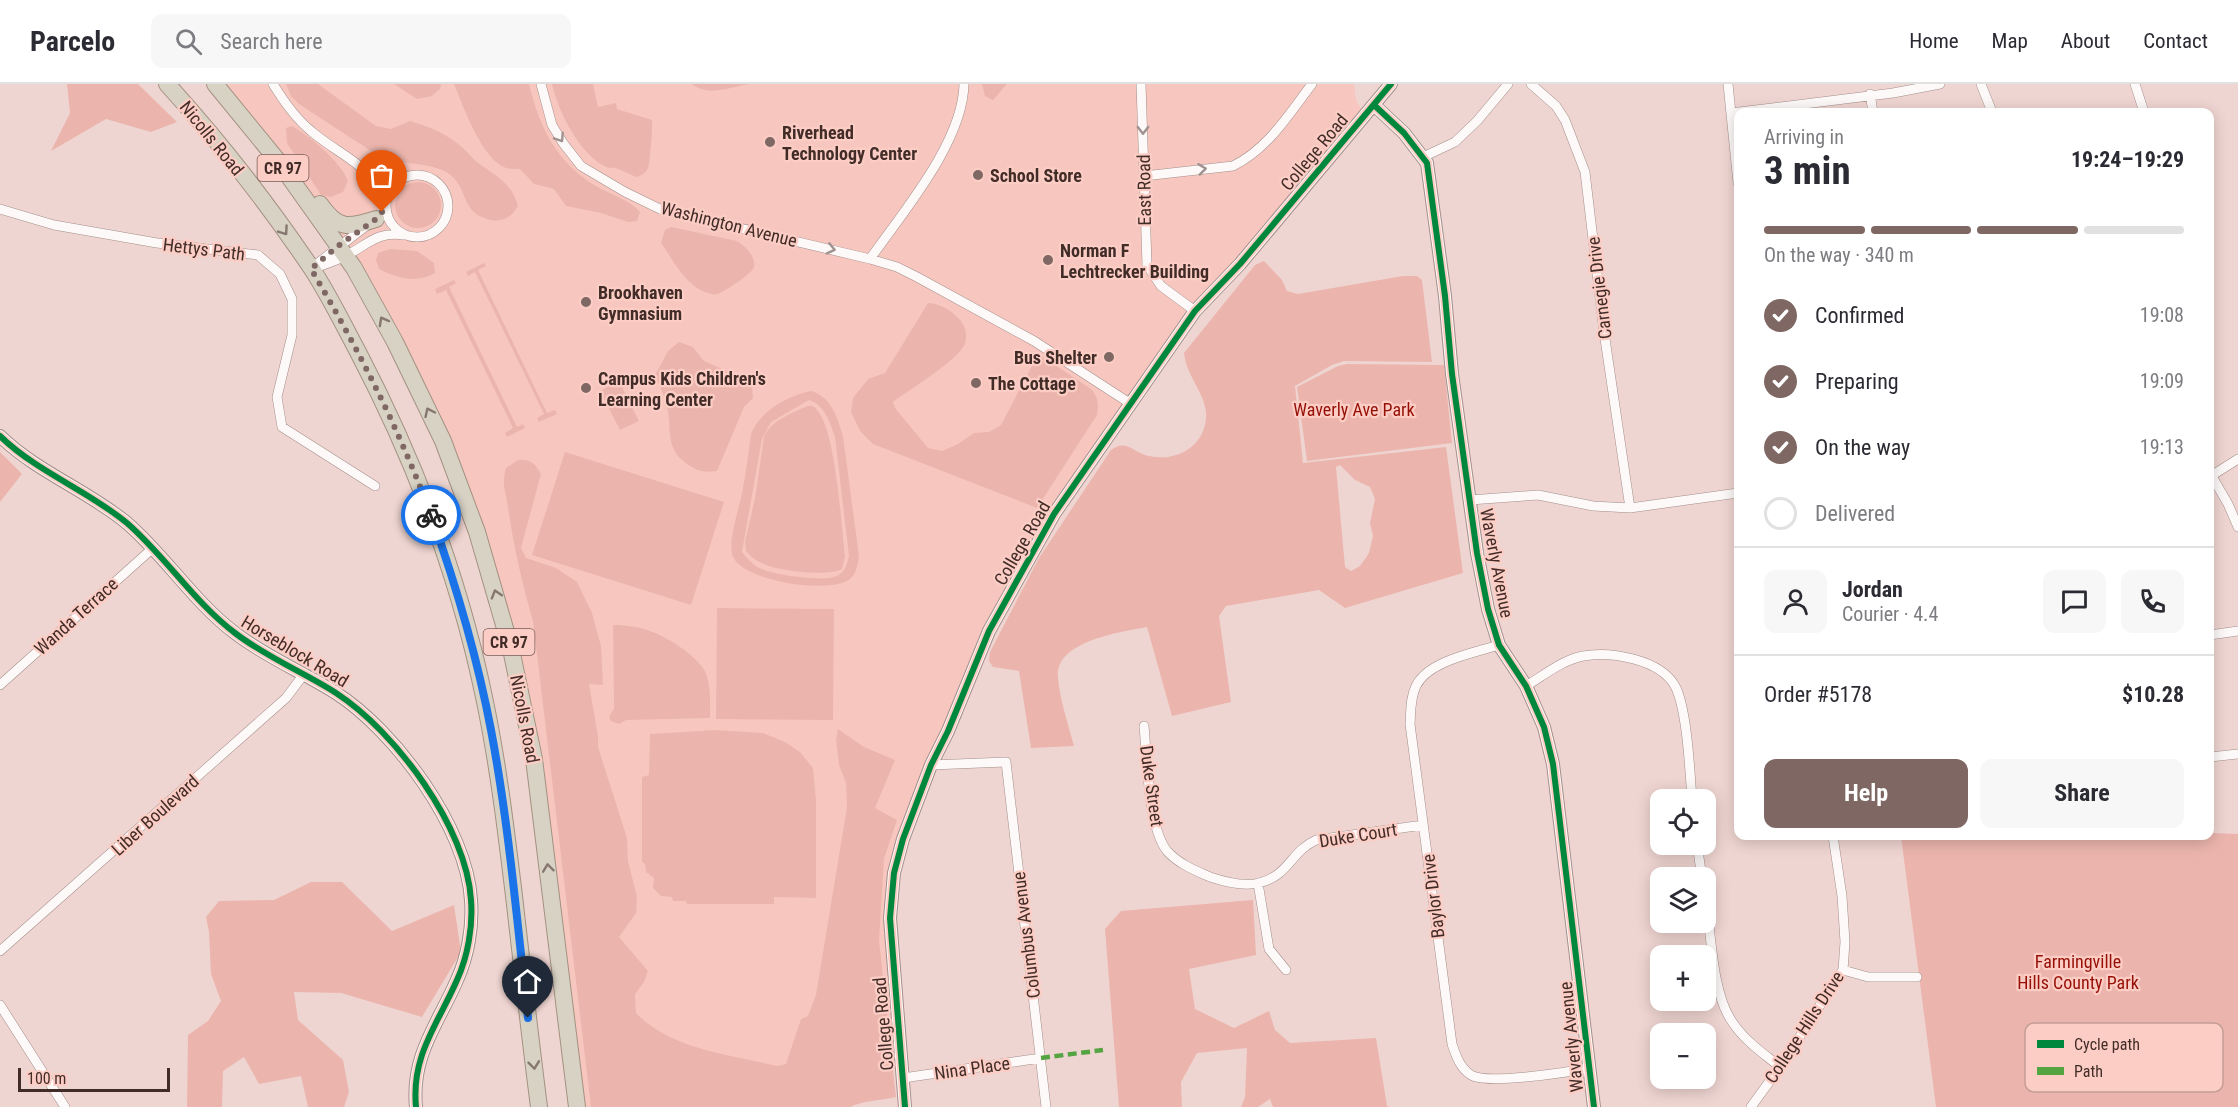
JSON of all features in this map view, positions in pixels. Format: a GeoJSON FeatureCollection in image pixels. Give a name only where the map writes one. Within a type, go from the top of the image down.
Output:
{"type":"FeatureCollection","features":[{"type":"Feature","properties":{"kind":"highway","name":"Nicolls Road"},"geometry":{"type":"LineString","coordinates":[[167,84],[230,158],[311,269],[363,361],[402,440],[444,550],[466,624],[491,732],[539,1107]]}},
{"type":"Feature","properties":{"kind":"highway","name":"Nicolls Road"},"geometry":{"type":"LineString","coordinates":[[219,89],[278,161],[342,251],[395,342],[443,441],[477,532],[502,614],[521,693],[538,786],[577,1107]]}},
{"type":"Feature","properties":{"kind":"highway"},"geometry":{"type":"LineString","coordinates":[[219,89],[274,141],[334,221],[353,225],[376,219]]}},
{"type":"Feature","properties":{"kind":"street"},"geometry":{"type":"LineString","coordinates":[[273,84],[296,118],[313,133],[365,168],[381,189],[386,201],[388,219],[392,226],[405,235]]}},
{"type":"Feature","properties":{"kind":"street","name":"Washington Avenue"},"geometry":{"type":"LineString","coordinates":[[541,84],[552,125],[562,143],[581,166],[625,192],[660,209],[870,259],[907,272],[1012,329],[1131,404]]}},
{"type":"Feature","properties":{"kind":"street"},"geometry":{"type":"LineString","coordinates":[[870,259],[922,185],[954,132],[964,84]]}},
{"type":"Feature","properties":{"kind":"street","name":"East Road"},"geometry":{"type":"LineString","coordinates":[[1142,84],[1147,265],[1161,286],[1195,311]]}},
{"type":"Feature","properties":{"kind":"street"},"geometry":{"type":"LineString","coordinates":[[1143,176],[1233,166],[1245,160],[1268,141],[1312,84]]}},
{"type":"Feature","properties":{"kind":"street","name":"College Road"},"geometry":{"type":"LineString","coordinates":[[905,1107],[890,918],[894,873],[903,838],[931,765],[948,731],[988,632],[1054,514],[1195,311],[1240,264],[1391,84]]}},
{"type":"Feature","properties":{"kind":"street"},"geometry":{"type":"LineString","coordinates":[[1423,157],[1455,142],[1477,121],[1508,84]]}},
{"type":"Feature","properties":{"kind":"street","name":"Carnegie Drive"},"geometry":{"type":"LineString","coordinates":[[1531,84],[1556,106],[1565,120],[1585,172],[1630,508]]}},
{"type":"Feature","properties":{"kind":"street"},"geometry":{"type":"LineString","coordinates":[[1728,84],[1734,143]]}},
{"type":"Feature","properties":{"kind":"street"},"geometry":{"type":"LineString","coordinates":[[1768,108],[1893,93],[1940,84]]}},
{"type":"Feature","properties":{"kind":"street"},"geometry":{"type":"LineString","coordinates":[[1982,84],[1991,108]]}},
{"type":"Feature","properties":{"kind":"street"},"geometry":{"type":"LineString","coordinates":[[2134,84],[2143,108]]}},
{"type":"Feature","properties":{"kind":"street"},"geometry":{"type":"LineString","coordinates":[[1870,94],[1872,108]]}},
{"type":"Feature","properties":{"kind":"street","name":"Waverly Avenue"},"geometry":{"type":"LineString","coordinates":[[1374,105],[1404,133],[1427,164],[1477,553],[1488,609],[1499,645],[1526,686],[1544,727],[1553,764],[1594,1107]]}},
{"type":"Feature","properties":{"kind":"street"},"geometry":{"type":"LineString","coordinates":[[311,269],[342,251],[382,235],[390,233],[423,237],[439,228],[448,212],[446,193],[433,179],[424,175],[406,176],[365,168]]}},
{"type":"Feature","properties":{"kind":"street"},"geometry":{"type":"LineString","coordinates":[[342,251],[376,219],[392,187],[406,176]]}},
{"type":"Feature","properties":{"kind":"street","name":"Hettys Path"},"geometry":{"type":"LineString","coordinates":[[0,209],[54,225],[157,243],[258,255],[280,274],[292,299],[292,335],[277,397],[282,427],[375,486]]}},
{"type":"Feature","properties":{"kind":"street","name":"Horseblock Road"},"geometry":{"type":"LineString","coordinates":[[0,436],[28,458],[112,512],[153,548],[222,623],[252,645],[353,705],[387,736],[429,792],[451,831],[463,860],[470,887],[471,913],[466,954],[457,980],[423,1048],[417,1077],[416,1107]]}},
{"type":"Feature","properties":{"kind":"street"},"geometry":{"type":"LineString","coordinates":[[2214,472],[2238,459]]}},
{"type":"Feature","properties":{"kind":"street"},"geometry":{"type":"LineString","coordinates":[[2214,481],[2238,527]]}},
{"type":"Feature","properties":{"kind":"street"},"geometry":{"type":"LineString","coordinates":[[1470,500],[1538,495],[1593,506],[1630,508],[1734,494]]}},
{"type":"Feature","properties":{"kind":"street","name":"Wanda Terrace"},"geometry":{"type":"LineString","coordinates":[[0,685],[153,548]]}},
{"type":"Feature","properties":{"kind":"street"},"geometry":{"type":"LineString","coordinates":[[2214,634],[2238,631]]}},
{"type":"Feature","properties":{"kind":"street","name":"Baylor Drive"},"geometry":{"type":"LineString","coordinates":[[1499,645],[1428,670],[1415,686],[1411,705],[1410,724],[1452,1044],[1461,1066],[1470,1075],[1486,1080],[1590,1068]]}},
{"type":"Feature","properties":{"kind":"street"},"geometry":{"type":"LineString","coordinates":[[1526,686],[1556,667],[1582,656],[1612,655],[1637,660],[1659,669],[1675,686],[1682,713],[1691,789]]}},
{"type":"Feature","properties":{"kind":"street","name":"Liber Boulevard"},"geometry":{"type":"LineString","coordinates":[[0,951],[286,698],[304,674]]}},
{"type":"Feature","properties":{"kind":"street","name":"Duke Street"},"geometry":{"type":"LineString","coordinates":[[1143,726],[1154,823],[1168,852],[1192,870],[1220,880],[1244,884],[1258,883]]}},
{"type":"Feature","properties":{"kind":"street"},"geometry":{"type":"LineString","coordinates":[[2214,757],[2238,754]]}},
{"type":"Feature","properties":{"kind":"street","name":"Columbus Avenue"},"geometry":{"type":"LineString","coordinates":[[931,765],[1006,762],[1046,1107]]}},
{"type":"Feature","properties":{"kind":"street","name":"Duke Court"},"geometry":{"type":"LineString","coordinates":[[1258,883],[1283,872],[1301,849],[1316,840],[1423,825]]}},
{"type":"Feature","properties":{"kind":"street","name":"College Hills Drive"},"geometry":{"type":"LineString","coordinates":[[1751,1107],[1843,970],[1845,942],[1842,896],[1834,840]]}},
{"type":"Feature","properties":{"kind":"street"},"geometry":{"type":"LineString","coordinates":[[1258,883],[1269,949],[1286,970]]}},
{"type":"Feature","properties":{"kind":"street"},"geometry":{"type":"LineString","coordinates":[[1711,933],[1722,1002],[1731,1022],[1745,1039],[1780,1067]]}},
{"type":"Feature","properties":{"kind":"street"},"geometry":{"type":"LineString","coordinates":[[1843,970],[1868,977],[1917,977]]}},
{"type":"Feature","properties":{"kind":"street"},"geometry":{"type":"LineString","coordinates":[[0,1005],[65,1107]]}},
{"type":"Feature","properties":{"kind":"street","name":"Nina Place"},"geometry":{"type":"LineString","coordinates":[[903,1078],[1041,1058]]}},
{"type":"Feature","properties":{"kind":"shaded area"},"geometry":{"type":"Polygon","coordinates":[[[215,84],[1354,84],[1356,100],[1365,115],[1195,311],[1054,514],[989,631],[894,873],[902,1060],[796,1079],[604,1107],[577,1107],[539,795],[477,532],[378,312],[215,84]]]}},
{"type":"Feature","properties":{"kind":"green space"},"geometry":{"type":"Polygon","coordinates":[[[67,84],[138,84],[177,122],[151,132],[106,119],[51,151],[70,113],[67,84]]]}},
{"type":"Feature","properties":{"kind":"green space"},"geometry":{"type":"Polygon","coordinates":[[[286,84],[318,84],[376,126],[391,129],[410,121],[429,127],[452,139],[478,163],[504,182],[512,192],[518,206],[504,220],[495,221],[484,218],[471,210],[459,185],[448,173],[441,169],[378,155],[299,104],[291,96],[286,84]]]}},
{"type":"Feature","properties":{"kind":"green space"},"geometry":{"type":"Polygon","coordinates":[[[394,84],[441,84],[440,89],[432,96],[417,99],[394,84]]]}},
{"type":"Feature","properties":{"kind":"green space"},"geometry":{"type":"Polygon","coordinates":[[[454,84],[529,84],[544,129],[560,155],[582,177],[636,208],[640,212],[637,221],[628,222],[601,213],[566,206],[554,189],[534,184],[520,169],[506,168],[497,163],[481,144],[454,84]]]}},
{"type":"Feature","properties":{"kind":"green space"},"geometry":{"type":"Polygon","coordinates":[[[552,84],[593,84],[598,107],[616,103],[617,109],[652,120],[650,160],[645,173],[637,177],[606,167],[596,161],[571,131],[559,107],[552,84]]]}},
{"type":"Feature","properties":{"kind":"green space"},"geometry":{"type":"Polygon","coordinates":[[[692,84],[749,84],[712,91],[692,84]]]}},
{"type":"Feature","properties":{"kind":"green space"},"geometry":{"type":"Polygon","coordinates":[[[982,84],[1007,84],[993,100],[985,96],[982,84]]]}},
{"type":"Feature","properties":{"kind":"green space"},"geometry":{"type":"Polygon","coordinates":[[[292,126],[316,143],[339,166],[348,181],[343,192],[331,197],[321,195],[287,143],[286,128],[292,126]]]}},
{"type":"Feature","properties":{"kind":"green space"},"geometry":{"type":"Polygon","coordinates":[[[418,182],[434,189],[441,205],[434,221],[418,228],[402,221],[395,205],[402,189],[418,182]]]}},
{"type":"Feature","properties":{"kind":"green space"},"geometry":{"type":"Polygon","coordinates":[[[671,227],[737,241],[752,255],[754,267],[743,278],[720,293],[712,294],[700,290],[681,272],[661,243],[665,230],[671,227]]]}},
{"type":"Feature","properties":{"kind":"green space"},"geometry":{"type":"Polygon","coordinates":[[[390,249],[417,251],[434,263],[435,273],[414,279],[392,275],[379,269],[376,260],[378,253],[390,249]]]}},
{"type":"Feature","properties":{"kind":"green space"},"geometry":{"type":"Polygon","coordinates":[[[1264,261],[1282,280],[1287,291],[1298,294],[1403,276],[1417,276],[1422,280],[1432,362],[1344,361],[1332,365],[1295,386],[1303,463],[1446,447],[1463,573],[1345,608],[1319,590],[1226,606],[1219,616],[1231,702],[1172,716],[1147,627],[1091,640],[1067,655],[1060,665],[1058,678],[1060,695],[1074,746],[1031,748],[1019,671],[993,667],[989,661],[990,652],[1039,558],[1111,450],[1121,445],[1149,456],[1169,457],[1187,450],[1200,437],[1204,428],[1206,410],[1189,371],[1184,353],[1255,265],[1264,261]],[[1340,465],[1336,467],[1345,567],[1351,571],[1360,566],[1369,553],[1373,536],[1370,523],[1375,499],[1370,487],[1355,480],[1340,465]]]}},
{"type":"Feature","properties":{"kind":"green space"},"geometry":{"type":"Polygon","coordinates":[[[484,263],[486,266],[478,270],[547,413],[555,410],[557,414],[539,422],[537,418],[544,414],[475,272],[468,276],[466,272],[484,263]]]}},
{"type":"Feature","properties":{"kind":"green space"},"geometry":{"type":"Polygon","coordinates":[[[454,280],[456,283],[449,287],[517,427],[523,424],[525,428],[507,437],[505,433],[513,428],[446,290],[437,294],[435,289],[454,280]]]}},
{"type":"Feature","properties":{"kind":"green space"},"geometry":{"type":"Polygon","coordinates":[[[928,303],[942,306],[953,313],[962,323],[966,336],[964,346],[952,360],[893,402],[895,408],[928,448],[942,451],[974,433],[989,432],[1001,425],[1034,362],[1040,355],[1091,389],[1097,398],[1097,415],[1037,508],[873,444],[860,431],[851,412],[853,398],[868,379],[885,373],[928,303]]]}},
{"type":"Feature","properties":{"kind":"green space"},"geometry":{"type":"Polygon","coordinates":[[[679,342],[693,347],[704,361],[734,374],[752,386],[753,398],[744,407],[717,471],[693,468],[679,457],[672,445],[666,403],[655,375],[668,351],[679,342]]]}},
{"type":"Feature","properties":{"kind":"green space","name":"Waverly Ave Park"},"geometry":{"type":"Polygon","coordinates":[[[1347,364],[1444,365],[1452,443],[1307,461],[1297,387],[1338,366],[1347,364]]]}},
{"type":"Feature","properties":{"kind":"green space"},"geometry":{"type":"Polygon","coordinates":[[[619,381],[639,421],[620,430],[600,391],[619,381]]]}},
{"type":"Feature","properties":{"kind":"green space"},"geometry":{"type":"Polygon","coordinates":[[[811,391],[829,403],[843,436],[859,556],[852,577],[843,583],[810,586],[791,584],[754,573],[741,566],[733,557],[732,534],[743,486],[751,434],[767,412],[802,393],[811,391]],[[809,400],[771,422],[762,439],[742,552],[754,565],[766,571],[798,577],[830,578],[842,572],[849,556],[835,437],[826,415],[815,402],[809,400]]]}},
{"type":"Feature","properties":{"kind":"green space"},"geometry":{"type":"Polygon","coordinates":[[[807,406],[816,408],[824,422],[833,458],[839,502],[845,556],[842,569],[826,573],[773,567],[758,561],[746,551],[745,542],[755,498],[764,437],[776,422],[807,406]]]}},
{"type":"Feature","properties":{"kind":"green space"},"geometry":{"type":"Polygon","coordinates":[[[0,452],[22,474],[0,502],[0,452]]]}},
{"type":"Feature","properties":{"kind":"green space"},"geometry":{"type":"Polygon","coordinates":[[[565,452],[724,502],[691,605],[532,555],[565,452]]]}},
{"type":"Feature","properties":{"kind":"green space"},"geometry":{"type":"Polygon","coordinates":[[[518,460],[532,462],[541,474],[521,548],[526,558],[556,568],[577,582],[592,613],[601,646],[603,685],[589,684],[598,747],[627,838],[628,861],[637,897],[636,913],[619,937],[648,971],[644,982],[635,994],[636,1013],[666,1035],[684,1043],[777,1066],[786,1064],[801,1019],[808,1016],[816,995],[847,807],[846,783],[839,765],[836,740],[838,729],[864,747],[895,760],[875,808],[897,820],[884,859],[879,940],[896,1097],[850,1107],[591,1107],[533,621],[525,593],[504,488],[506,468],[518,460]]]}},
{"type":"Feature","properties":{"kind":"green space"},"geometry":{"type":"Polygon","coordinates":[[[717,608],[834,609],[833,720],[716,719],[717,608]]]}},
{"type":"Feature","properties":{"kind":"green space"},"geometry":{"type":"Polygon","coordinates":[[[613,625],[634,627],[660,635],[695,659],[707,676],[710,692],[710,718],[626,720],[619,724],[611,721],[609,717],[614,708],[613,625]]]}},
{"type":"Feature","properties":{"kind":"green space"},"geometry":{"type":"Polygon","coordinates":[[[716,730],[763,733],[785,742],[800,752],[813,768],[816,800],[816,898],[774,897],[774,904],[687,904],[686,901],[673,901],[672,897],[661,896],[653,888],[654,878],[646,872],[645,864],[642,862],[642,777],[649,775],[650,734],[716,730]]]}},
{"type":"Feature","properties":{"kind":"green space","name":"Farmingville Hills County Park"},"geometry":{"type":"Polygon","coordinates":[[[2214,833],[2238,834],[2238,1107],[1936,1107],[1902,840],[2214,840],[2214,833]]]}},
{"type":"Feature","properties":{"kind":"green space"},"geometry":{"type":"Polygon","coordinates":[[[311,882],[342,882],[392,931],[454,905],[461,952],[422,1017],[341,993],[294,992],[298,1020],[343,1060],[349,1092],[344,1107],[308,1107],[301,1076],[259,1084],[244,1057],[223,1071],[222,1107],[187,1107],[188,1035],[208,1021],[221,1001],[211,974],[206,917],[219,901],[274,900],[311,882]]]}},
{"type":"Feature","properties":{"kind":"green space"},"geometry":{"type":"Polygon","coordinates":[[[1253,900],[1256,955],[1189,969],[1195,1009],[1234,1028],[1269,1011],[1275,1030],[1290,1043],[1376,1038],[1387,1106],[1390,1107],[1273,1107],[1270,1099],[1258,1107],[1241,1107],[1245,1097],[1247,1048],[1197,1053],[1181,1082],[1182,1107],[1119,1107],[1105,929],[1121,911],[1253,900]]]}},
{"type":"Feature","properties":{"kind":"marked path"},"geometry":{"type":"LineString","coordinates":[[1041,1058],[1103,1050]]}},
{"type":"Feature","properties":{"kind":"cycle path"},"geometry":{"type":"LineString","coordinates":[[905,1107],[890,918],[894,873],[903,839],[931,765],[948,731],[989,631],[1054,514],[1195,311],[1240,264],[1391,84]]}},
{"type":"Feature","properties":{"kind":"cycle path"},"geometry":{"type":"LineString","coordinates":[[1374,105],[1404,133],[1427,163],[1445,296],[1452,374],[1477,553],[1488,609],[1499,645],[1526,686],[1544,727],[1553,764],[1594,1107]]}},
{"type":"Feature","properties":{"kind":"cycle path"},"geometry":{"type":"LineString","coordinates":[[0,436],[14,449],[46,471],[112,511],[127,523],[155,550],[206,608],[235,633],[259,650],[336,693],[359,710],[404,756],[442,813],[457,843],[466,872],[471,900],[471,920],[469,941],[461,971],[422,1056],[418,1071],[416,1107]]}},
{"type":"Feature","properties":{"kind":"way so far"},"geometry":{"type":"LineString","coordinates":[[382,212],[311,269],[343,323],[383,400],[402,440],[431,515]]}},
{"type":"Feature","properties":{"kind":"place","name":"Riverhead Technology Center"},"geometry":{"type":"Point","coordinates":[770,142]}},
{"type":"Feature","properties":{"kind":"place","name":"School Store"},"geometry":{"type":"Point","coordinates":[978,175]}},
{"type":"Feature","properties":{"kind":"place","name":"Norman F Lechtrecker Building"},"geometry":{"type":"Point","coordinates":[1048,260]}},
{"type":"Feature","properties":{"kind":"place","name":"Brookhaven Gymnasium"},"geometry":{"type":"Point","coordinates":[586,302]}},
{"type":"Feature","properties":{"kind":"place","name":"Bus Shelter"},"geometry":{"type":"Point","coordinates":[1109,357]}},
{"type":"Feature","properties":{"kind":"place","name":"The Cottage"},"geometry":{"type":"Point","coordinates":[976,383]}},
{"type":"Feature","properties":{"kind":"place","name":"Campus Kids Children's Learning Center"},"geometry":{"type":"Point","coordinates":[586,388]}},
{"type":"Feature","properties":{"kind":"route"},"geometry":{"type":"LineString","coordinates":[[431,515],[466,624],[491,732],[528,1018]]}}]}
